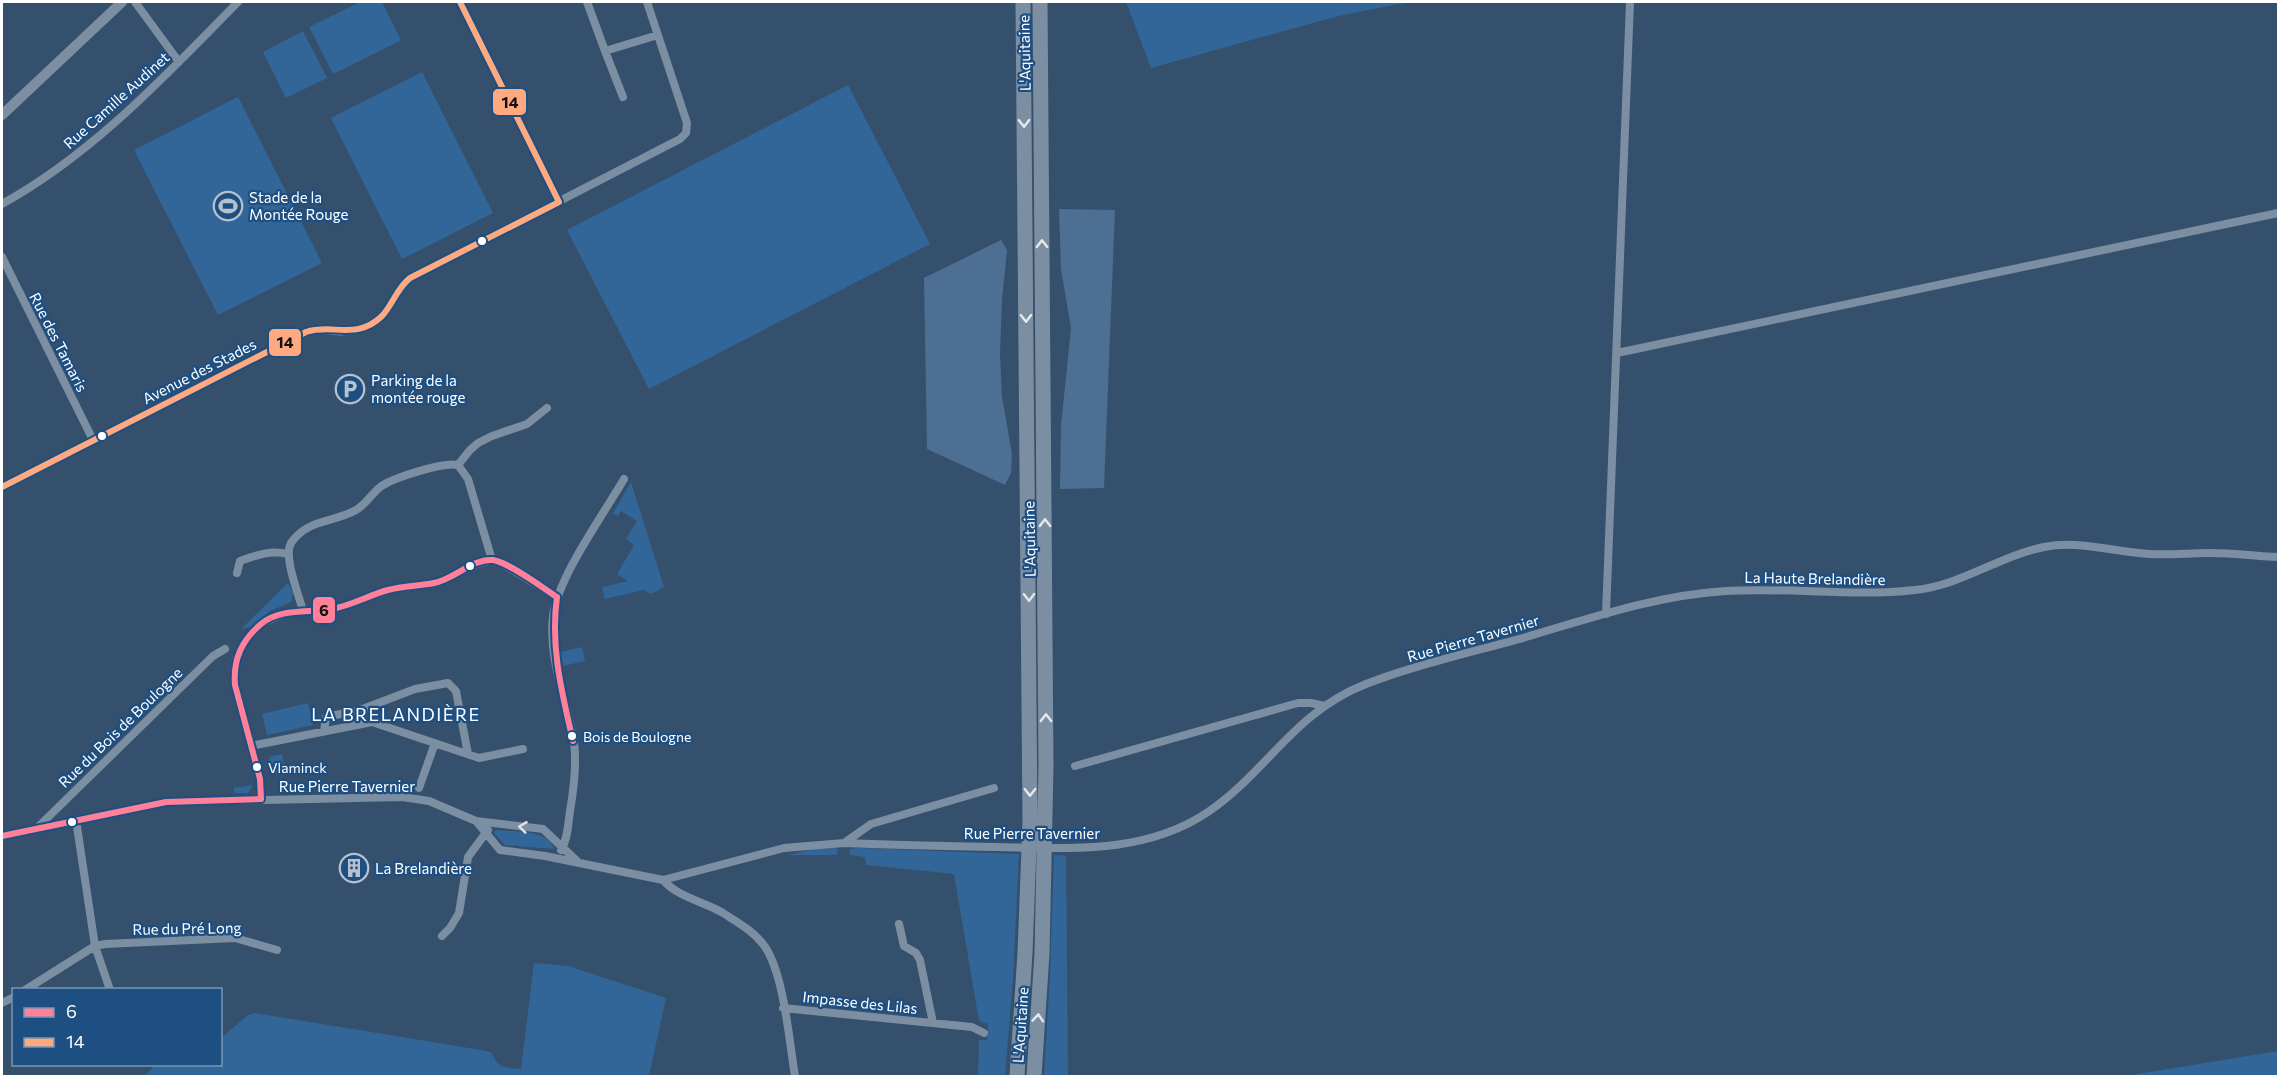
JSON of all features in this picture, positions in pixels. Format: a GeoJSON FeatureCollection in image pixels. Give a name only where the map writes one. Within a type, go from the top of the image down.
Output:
{"type":"FeatureCollection","features":[{"type":"Feature","properties":{"kind":"highway","name":"L'Aquitaine"},"geometry":{"type":"LineString","coordinates":[[1017,1077],[1025,953],[1030,777],[1023,2]]}},
{"type":"Feature","properties":{"kind":"highway","name":"L'Aquitaine"},"geometry":{"type":"LineString","coordinates":[[1034,1077],[1042,952],[1046,743],[1040,2]]}},
{"type":"Feature","properties":{"kind":"street"},"geometry":{"type":"LineString","coordinates":[[2,115],[122,2]]}},
{"type":"Feature","properties":{"kind":"street"},"geometry":{"type":"LineString","coordinates":[[135,2],[179,62]]}},
{"type":"Feature","properties":{"kind":"street","name":"Rue Camille Audinet"},"geometry":{"type":"LineString","coordinates":[[2,204],[59,168],[102,134],[179,62],[238,2]]}},
{"type":"Feature","properties":{"kind":"street"},"geometry":{"type":"LineString","coordinates":[[460,2],[559,202]]}},
{"type":"Feature","properties":{"kind":"street"},"geometry":{"type":"LineString","coordinates":[[586,2],[623,97]]}},
{"type":"Feature","properties":{"kind":"street"},"geometry":{"type":"LineString","coordinates":[[605,51],[658,35],[647,2]]}},
{"type":"Feature","properties":{"kind":"street"},"geometry":{"type":"LineString","coordinates":[[1606,614],[1630,2]]}},
{"type":"Feature","properties":{"kind":"street","name":"Avenue des Stades"},"geometry":{"type":"LineString","coordinates":[[2,487],[306,332],[322,329],[346,332],[368,325],[379,318],[388,308],[400,287],[410,279],[680,139],[686,133],[687,123],[658,35]]}},
{"type":"Feature","properties":{"kind":"street"},"geometry":{"type":"LineString","coordinates":[[1617,354],[2278,213]]}},
{"type":"Feature","properties":{"kind":"street","name":"Rue des Tamaris"},"geometry":{"type":"LineString","coordinates":[[2,257],[93,440]]}},
{"type":"Feature","properties":{"kind":"street"},"geometry":{"type":"LineString","coordinates":[[458,465],[478,443],[527,424],[547,408]]}},
{"type":"Feature","properties":{"kind":"street"},"geometry":{"type":"LineString","coordinates":[[303,611],[288,554],[291,543],[305,529],[318,522],[357,510],[379,488],[391,481],[445,465],[458,465]]}},
{"type":"Feature","properties":{"kind":"street"},"geometry":{"type":"LineString","coordinates":[[458,465],[468,478],[492,560]]}},
{"type":"Feature","properties":{"kind":"street"},"geometry":{"type":"LineString","coordinates":[[556,858],[563,848],[574,788],[575,757],[554,657],[553,617],[557,597],[565,578],[624,479]]}},
{"type":"Feature","properties":{"kind":"street","name":"La Haute Brelandière"},"geometry":{"type":"LineString","coordinates":[[1606,614],[1687,595],[1727,591],[1890,592],[1928,589],[1962,579],[2027,552],[2055,546],[2085,546],[2152,554],[2213,553],[2278,557]]}},
{"type":"Feature","properties":{"kind":"street"},"geometry":{"type":"LineString","coordinates":[[237,573],[240,561],[276,551],[288,554]]}},
{"type":"Feature","properties":{"kind":"street"},"geometry":{"type":"LineString","coordinates":[[261,799],[260,779],[235,685],[234,671],[239,649],[253,632],[273,617],[285,613],[333,609],[389,590],[437,583],[477,564],[492,560],[503,564],[557,597]]}},
{"type":"Feature","properties":{"kind":"street","name":"Rue Pierre Tavernier"},"geometry":{"type":"LineString","coordinates":[[476,821],[500,850],[556,858],[663,879],[784,848],[844,843],[1066,849],[1119,846],[1142,841],[1187,824],[1206,813],[1241,786],[1282,741],[1325,706],[1351,691],[1392,675],[1606,614]]}},
{"type":"Feature","properties":{"kind":"street","name":"Rue du Bois de Boulogne"},"geometry":{"type":"LineString","coordinates":[[36,829],[213,656],[225,649]]}},
{"type":"Feature","properties":{"kind":"street"},"geometry":{"type":"LineString","coordinates":[[324,731],[327,717],[360,710],[415,689],[448,683],[456,691],[468,754]]}},
{"type":"Feature","properties":{"kind":"street"},"geometry":{"type":"LineString","coordinates":[[1075,766],[1298,703],[1325,706]]}},
{"type":"Feature","properties":{"kind":"street"},"geometry":{"type":"LineString","coordinates":[[251,746],[372,722],[479,758],[523,749]]}},
{"type":"Feature","properties":{"kind":"street"},"geometry":{"type":"LineString","coordinates":[[419,788],[435,742]]}},
{"type":"Feature","properties":{"kind":"street"},"geometry":{"type":"LineString","coordinates":[[844,843],[871,824],[994,788]]}},
{"type":"Feature","properties":{"kind":"street","name":"Rue Pierre Tavernier"},"geometry":{"type":"LineString","coordinates":[[2,836],[166,802],[402,797],[429,801],[476,821],[543,830],[580,863]]}},
{"type":"Feature","properties":{"kind":"street"},"geometry":{"type":"LineString","coordinates":[[76,820],[95,946],[109,988]]}},
{"type":"Feature","properties":{"kind":"street"},"geometry":{"type":"LineString","coordinates":[[442,936],[459,913],[468,857],[489,827],[495,824]]}},
{"type":"Feature","properties":{"kind":"street"},"geometry":{"type":"LineString","coordinates":[[663,879],[680,894],[719,911],[753,933],[770,955],[775,967],[795,1077]]}},
{"type":"Feature","properties":{"kind":"street","name":"Impasse des Lilas"},"geometry":{"type":"LineString","coordinates":[[899,924],[904,946],[915,953],[920,960],[933,1023]]}},
{"type":"Feature","properties":{"kind":"street","name":"Rue du Pré Long"},"geometry":{"type":"LineString","coordinates":[[95,946],[226,938],[243,939],[278,950]]}},
{"type":"Feature","properties":{"kind":"street"},"geometry":{"type":"LineString","coordinates":[[28,988],[95,946]]}},
{"type":"Feature","properties":{"kind":"street","name":"Impasse des Lilas"},"geometry":{"type":"LineString","coordinates":[[783,1008],[972,1027],[984,1033]]}},
{"type":"Feature","properties":{"kind":"shaded area"},"geometry":{"type":"Polygon","coordinates":[[[360,2],[382,2],[401,40],[333,74],[309,27],[360,2]]]}},
{"type":"Feature","properties":{"kind":"shaded area"},"geometry":{"type":"Polygon","coordinates":[[[1126,2],[1410,2],[1338,16],[1151,68],[1126,2]]]}},
{"type":"Feature","properties":{"kind":"shaded area"},"geometry":{"type":"Polygon","coordinates":[[[303,31],[327,78],[286,98],[263,52],[303,31]]]}},
{"type":"Feature","properties":{"kind":"shaded area"},"geometry":{"type":"Polygon","coordinates":[[[422,72],[493,213],[402,259],[331,118],[422,72]]]}},
{"type":"Feature","properties":{"kind":"shaded area"},"geometry":{"type":"Polygon","coordinates":[[[848,85],[930,244],[649,389],[567,230],[848,85]]]}},
{"type":"Feature","properties":{"kind":"shaded area","name":"Stade de la Montée Rouge"},"geometry":{"type":"Polygon","coordinates":[[[238,97],[322,263],[218,315],[134,150],[238,97]]]}},
{"type":"Feature","properties":{"kind":"shaded area"},"geometry":{"type":"Polygon","coordinates":[[[1059,209],[1115,210],[1104,488],[1060,489],[1061,425],[1071,328],[1061,269],[1059,209]]]}},
{"type":"Feature","properties":{"kind":"shaded area"},"geometry":{"type":"Polygon","coordinates":[[[1001,240],[1007,250],[1000,354],[1002,397],[1012,454],[1011,473],[1005,485],[927,449],[924,278],[1001,240]]]}},
{"type":"Feature","properties":{"kind":"shaded area"},"geometry":{"type":"Polygon","coordinates":[[[631,482],[664,587],[651,594],[643,590],[605,599],[602,587],[628,581],[617,574],[634,545],[626,539],[637,521],[621,511],[618,516],[613,513],[631,482]]]}},
{"type":"Feature","properties":{"kind":"shaded area"},"geometry":{"type":"Polygon","coordinates":[[[288,583],[293,593],[291,602],[270,611],[250,627],[241,629],[288,583]]]}},
{"type":"Feature","properties":{"kind":"shaded area"},"geometry":{"type":"Polygon","coordinates":[[[582,647],[585,661],[563,666],[561,652],[582,647]]]}},
{"type":"Feature","properties":{"kind":"shaded area"},"geometry":{"type":"Polygon","coordinates":[[[308,703],[313,725],[267,735],[262,714],[308,703]]]}},
{"type":"Feature","properties":{"kind":"shaded area"},"geometry":{"type":"Polygon","coordinates":[[[282,754],[285,773],[273,775],[269,757],[282,754]]]}},
{"type":"Feature","properties":{"kind":"shaded area"},"geometry":{"type":"Polygon","coordinates":[[[253,785],[248,793],[234,793],[234,788],[253,785]]]}},
{"type":"Feature","properties":{"kind":"shaded area"},"geometry":{"type":"Polygon","coordinates":[[[496,830],[538,835],[551,843],[554,849],[505,845],[494,833],[496,830]]]}},
{"type":"Feature","properties":{"kind":"shaded area"},"geometry":{"type":"Polygon","coordinates":[[[858,848],[1019,854],[1013,979],[1005,1076],[978,1076],[979,1040],[987,1040],[988,1024],[979,1021],[954,874],[866,865],[865,857],[851,855],[849,851],[858,848]]]}},
{"type":"Feature","properties":{"kind":"shaded area"},"geometry":{"type":"Polygon","coordinates":[[[814,849],[838,849],[837,855],[789,855],[814,849]]]}},
{"type":"Feature","properties":{"kind":"shaded area"},"geometry":{"type":"Polygon","coordinates":[[[1054,855],[1066,856],[1068,1076],[1044,1076],[1054,855]]]}},
{"type":"Feature","properties":{"kind":"shaded area"},"geometry":{"type":"Polygon","coordinates":[[[534,963],[568,966],[666,998],[649,1076],[144,1076],[152,1069],[151,1066],[222,1066],[222,1037],[248,1015],[255,1013],[487,1051],[492,1053],[500,1065],[521,1069],[534,963]]]}},
{"type":"Feature","properties":{"kind":"shaded area"},"geometry":{"type":"Polygon","coordinates":[[[2278,1051],[2278,1076],[2125,1076],[2278,1051]]]}},
{"type":"Feature","properties":{"kind":"transit line","name":"14"},"geometry":{"type":"LineString","coordinates":[[460,2],[559,202]]}},
{"type":"Feature","properties":{"kind":"transit line","name":"14"},"geometry":{"type":"LineString","coordinates":[[2,487],[306,332],[363,328],[382,316],[410,278],[559,202]]}},
{"type":"Feature","properties":{"kind":"transit line","name":"6"},"geometry":{"type":"LineString","coordinates":[[261,799],[260,779],[235,685],[235,667],[243,644],[261,624],[285,613],[338,608],[388,590],[441,581],[486,560],[507,565],[557,597]]}},
{"type":"Feature","properties":{"kind":"transit line","name":"6"},"geometry":{"type":"LineString","coordinates":[[557,597],[556,652],[561,688],[573,741]]}},
{"type":"Feature","properties":{"kind":"transit line","name":"6"},"geometry":{"type":"LineString","coordinates":[[2,836],[166,802],[261,799]]}},
{"type":"Feature","properties":{"kind":"place","name":"Stade de la Montée Rouge"},"geometry":{"type":"Point","coordinates":[228,206]}},
{"type":"Feature","properties":{"kind":"place","name":"Parking de la montée rouge"},"geometry":{"type":"Point","coordinates":[350,389]}},
{"type":"Feature","properties":{"kind":"place","name":"Bois de Boulogne"},"geometry":{"type":"Point","coordinates":[572,736]}},
{"type":"Feature","properties":{"kind":"place","name":"Vlaminck"},"geometry":{"type":"Point","coordinates":[257,767]}},
{"type":"Feature","properties":{"kind":"place","name":"La Brelandière"},"geometry":{"type":"Point","coordinates":[354,868]}},
{"type":"Feature","properties":{"kind":"district","name":"LA BRELANDIÈRE"},"geometry":{"type":"Point","coordinates":[396,714]}}]}
